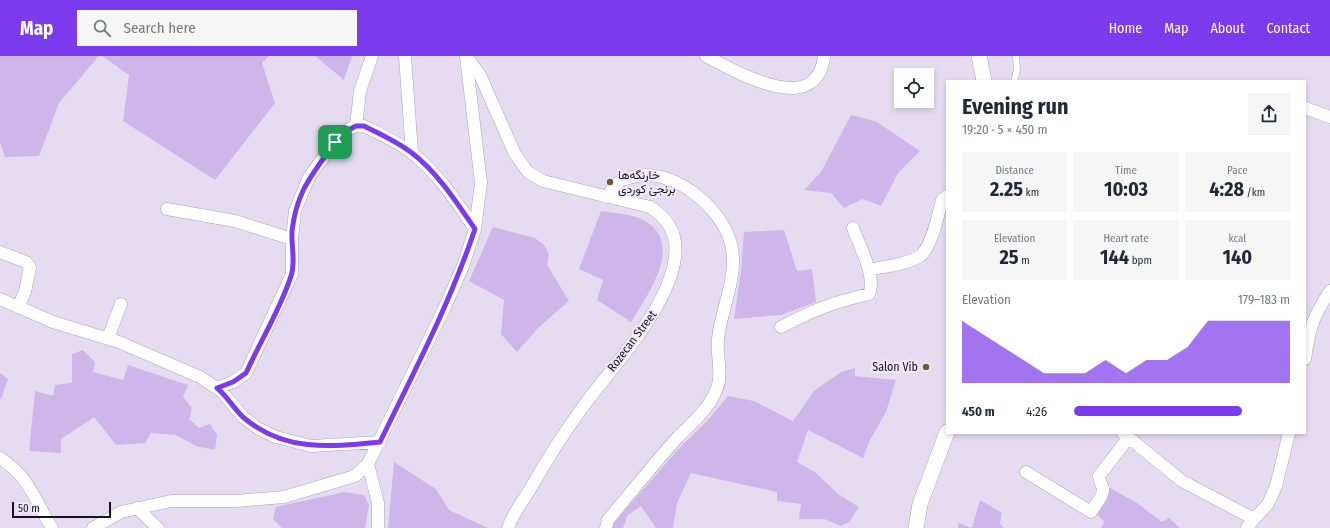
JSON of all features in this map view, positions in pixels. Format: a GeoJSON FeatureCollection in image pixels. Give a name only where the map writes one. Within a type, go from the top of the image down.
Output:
{"type":"FeatureCollection","features":[{"type":"Feature","properties":{"kind":"street"},"geometry":{"type":"LineString","coordinates":[[356,126],[360,91],[372,56]]}},
{"type":"Feature","properties":{"kind":"street"},"geometry":{"type":"LineString","coordinates":[[404,56],[412,153]]}},
{"type":"Feature","properties":{"kind":"street"},"geometry":{"type":"LineString","coordinates":[[93,528],[121,512],[170,501],[236,501],[284,497],[355,476],[368,464],[444,309],[463,266],[475,229],[481,183],[466,56]]}},
{"type":"Feature","properties":{"kind":"street","name":"Rozecan Street"},"geometry":{"type":"LineString","coordinates":[[466,56],[480,74],[504,133],[515,154],[528,172],[543,181],[650,207],[661,214],[669,224],[674,237],[676,250],[668,286],[646,326],[600,383],[562,437],[508,528]]}},
{"type":"Feature","properties":{"kind":"street"},"geometry":{"type":"LineString","coordinates":[[706,56],[777,88],[792,89],[805,87],[816,78],[824,56]]}},
{"type":"Feature","properties":{"kind":"street"},"geometry":{"type":"LineString","coordinates":[[979,56],[984,80]]}},
{"type":"Feature","properties":{"kind":"street"},"geometry":{"type":"LineString","coordinates":[[1306,108],[1330,117]]}},
{"type":"Feature","properties":{"kind":"street"},"geometry":{"type":"LineString","coordinates":[[217,388],[237,380],[246,373],[292,274],[292,239],[295,211],[309,177],[335,142],[347,130],[356,126],[369,129],[412,153],[424,164],[453,197],[475,229]]}},
{"type":"Feature","properties":{"kind":"street"},"geometry":{"type":"LineString","coordinates":[[606,528],[608,520],[678,438],[701,414],[714,395],[718,386],[718,341],[720,324],[733,272],[731,243],[724,228],[714,213],[687,188],[666,178],[648,175],[635,176],[619,182],[607,197]]}},
{"type":"Feature","properties":{"kind":"street"},"geometry":{"type":"LineString","coordinates":[[869,270],[910,261],[921,255],[928,247],[942,200],[946,197]]}},
{"type":"Feature","properties":{"kind":"street"},"geometry":{"type":"LineString","coordinates":[[167,209],[234,221],[292,239]]}},
{"type":"Feature","properties":{"kind":"street"},"geometry":{"type":"LineString","coordinates":[[781,327],[813,310],[838,301],[869,294],[871,290],[869,270],[853,228]]}},
{"type":"Feature","properties":{"kind":"street"},"geometry":{"type":"LineString","coordinates":[[0,252],[26,262],[30,267],[25,292],[18,307]]}},
{"type":"Feature","properties":{"kind":"street"},"geometry":{"type":"LineString","coordinates":[[1306,351],[1308,334],[1317,310],[1330,292]]}},
{"type":"Feature","properties":{"kind":"street"},"geometry":{"type":"LineString","coordinates":[[0,299],[53,322],[108,338],[200,377],[217,388],[243,417],[259,429],[291,442],[311,446],[380,442]]}},
{"type":"Feature","properties":{"kind":"street"},"geometry":{"type":"LineString","coordinates":[[108,338],[121,304]]}},
{"type":"Feature","properties":{"kind":"street"},"geometry":{"type":"LineString","coordinates":[[916,528],[920,504],[946,434]]}},
{"type":"Feature","properties":{"kind":"street"},"geometry":{"type":"LineString","coordinates":[[1026,472],[1091,512],[1103,492],[1099,481],[1099,476],[1126,435],[1152,458],[1182,481],[1250,523],[1268,504],[1276,486],[1289,434]]}},
{"type":"Feature","properties":{"kind":"street"},"geometry":{"type":"LineString","coordinates":[[0,458],[12,466],[27,482],[40,510],[52,528]]}},
{"type":"Feature","properties":{"kind":"street"},"geometry":{"type":"LineString","coordinates":[[368,464],[378,503],[378,528]]}},
{"type":"Feature","properties":{"kind":"street"},"geometry":{"type":"LineString","coordinates":[[137,508],[158,528]]}},
{"type":"Feature","properties":{"kind":"lane"},"geometry":{"type":"LineString","coordinates":[[1014,80],[1017,70],[1016,56]]}},
{"type":"Feature","properties":{"kind":"shaded area"},"geometry":{"type":"Polygon","coordinates":[[[0,56],[99,56],[59,103],[39,156],[5,157],[0,142],[0,56]]]}},
{"type":"Feature","properties":{"kind":"shaded area"},"geometry":{"type":"Polygon","coordinates":[[[102,56],[269,56],[262,63],[275,103],[215,180],[123,121],[129,75],[102,56]]]}},
{"type":"Feature","properties":{"kind":"shaded area"},"geometry":{"type":"Polygon","coordinates":[[[315,56],[352,56],[344,80],[315,56]]]}},
{"type":"Feature","properties":{"kind":"shaded area"},"geometry":{"type":"Polygon","coordinates":[[[851,115],[877,122],[920,151],[898,173],[881,206],[863,199],[844,208],[831,193],[804,190],[821,172],[851,115]]]}},
{"type":"Feature","properties":{"kind":"shaded area"},"geometry":{"type":"Polygon","coordinates":[[[601,211],[630,215],[645,221],[657,231],[662,243],[662,256],[659,270],[646,298],[631,322],[597,300],[603,280],[579,269],[601,211]]]}},
{"type":"Feature","properties":{"kind":"shaded area"},"geometry":{"type":"Polygon","coordinates":[[[493,227],[535,238],[544,245],[549,254],[547,265],[569,301],[539,327],[517,352],[501,334],[504,300],[469,281],[493,227]]]}},
{"type":"Feature","properties":{"kind":"shaded area"},"geometry":{"type":"Polygon","coordinates":[[[784,230],[797,271],[812,269],[816,302],[781,315],[734,319],[741,270],[744,232],[784,230]]]}},
{"type":"Feature","properties":{"kind":"shaded area"},"geometry":{"type":"Polygon","coordinates":[[[83,350],[95,362],[93,372],[123,380],[128,365],[188,385],[183,397],[192,408],[189,419],[199,428],[210,424],[217,435],[215,450],[196,446],[176,435],[151,433],[145,443],[116,445],[94,417],[61,439],[61,453],[29,451],[35,391],[53,396],[55,385],[72,383],[72,354],[83,350]]]}},
{"type":"Feature","properties":{"kind":"shaded area"},"geometry":{"type":"Polygon","coordinates":[[[855,368],[855,376],[896,380],[886,412],[870,440],[863,458],[808,430],[797,462],[815,472],[838,494],[859,507],[849,522],[841,526],[824,519],[799,519],[801,504],[777,501],[777,492],[691,473],[677,503],[673,528],[656,528],[641,506],[627,516],[623,528],[612,528],[613,524],[680,447],[708,420],[728,396],[754,401],[793,421],[814,391],[841,372],[855,368]]]}},
{"type":"Feature","properties":{"kind":"shaded area"},"geometry":{"type":"Polygon","coordinates":[[[0,373],[8,379],[1,399],[0,398],[0,373]]]}},
{"type":"Feature","properties":{"kind":"shaded area"},"geometry":{"type":"Polygon","coordinates":[[[394,462],[436,489],[449,510],[488,528],[388,528],[394,462]]]}},
{"type":"Feature","properties":{"kind":"shaded area"},"geometry":{"type":"Polygon","coordinates":[[[1110,488],[1137,503],[1162,522],[1169,518],[1180,528],[1101,528],[1104,522],[1098,515],[1101,507],[1099,504],[1110,488]]]}},
{"type":"Feature","properties":{"kind":"shaded area"},"geometry":{"type":"Polygon","coordinates":[[[344,492],[364,495],[369,505],[365,528],[282,528],[273,519],[276,507],[344,492]]]}},
{"type":"Feature","properties":{"kind":"shaded area"},"geometry":{"type":"Polygon","coordinates":[[[980,500],[1002,513],[1000,523],[1004,528],[972,528],[980,500]]]}},
{"type":"Feature","properties":{"kind":"shaded area"},"geometry":{"type":"Polygon","coordinates":[[[958,523],[972,528],[958,528],[958,523]]]}},
{"type":"Feature","properties":{"kind":"place","name":"خارنگەها برنجێ کوردی"},"geometry":{"type":"Point","coordinates":[610,182]}},
{"type":"Feature","properties":{"kind":"place","name":"Salon Vib"},"geometry":{"type":"Point","coordinates":[926,367]}},
{"type":"Feature","properties":{"kind":"route"},"geometry":{"type":"LineString","coordinates":[[356,126],[364,126],[412,153],[424,164],[453,197],[475,229],[463,266],[444,309],[380,442],[358,445],[311,446],[291,442],[259,429],[243,417],[217,388],[233,382],[246,373],[292,274],[292,230],[295,211],[300,196],[309,177],[335,142],[347,130],[356,126]]}}]}
